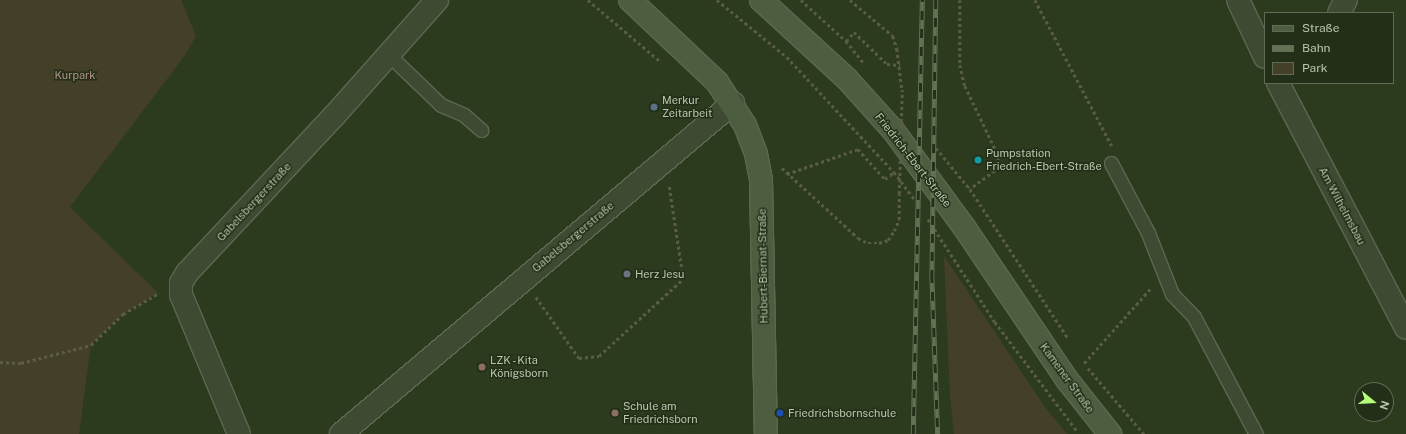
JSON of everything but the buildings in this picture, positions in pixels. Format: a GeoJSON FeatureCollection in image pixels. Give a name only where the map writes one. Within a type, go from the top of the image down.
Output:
{"type":"FeatureCollection","features":[{"type":"Feature","properties":{"kind":"main road"},"geometry":{"type":"LineString","coordinates":[[630,0],[687,51],[717,82],[733,103]]}},
{"type":"Feature","properties":{"kind":"main road","name":"Friedrich-Ebert-Straße"},"geometry":{"type":"LineString","coordinates":[[761,0],[847,79],[893,130],[964,227],[1026,320]]}},
{"type":"Feature","properties":{"kind":"main road","name":"Hubert-Biernat-Straße"},"geometry":{"type":"LineString","coordinates":[[733,103],[745,125],[761,180],[766,434]]}},
{"type":"Feature","properties":{"kind":"main road","name":"Kamener Straße"},"geometry":{"type":"LineString","coordinates":[[1026,320],[1068,381],[1110,434]]}},
{"type":"Feature","properties":{"kind":"street","name":"Gabelsbergerstraße"},"geometry":{"type":"LineString","coordinates":[[181,283],[186,273],[389,55],[437,0]]}},
{"type":"Feature","properties":{"kind":"street"},"geometry":{"type":"LineString","coordinates":[[1238,0],[1264,55]]}},
{"type":"Feature","properties":{"kind":"street"},"geometry":{"type":"LineString","coordinates":[[1340,12],[1346,0]]}},
{"type":"Feature","properties":{"kind":"street","name":"Am Wilhelmsbau"},"geometry":{"type":"LineString","coordinates":[[1285,86],[1406,328]]}},
{"type":"Feature","properties":{"kind":"street","name":"Gabelsbergerstraße"},"geometry":{"type":"LineString","coordinates":[[341,434],[733,103]]}},
{"type":"Feature","properties":{"kind":"street"},"geometry":{"type":"LineString","coordinates":[[181,283],[181,295],[239,434]]}},
{"type":"Feature","properties":{"kind":"lane"},"geometry":{"type":"LineString","coordinates":[[389,55],[441,105],[464,115],[481,130]]}},
{"type":"Feature","properties":{"kind":"lane"},"geometry":{"type":"LineString","coordinates":[[1111,163],[1148,233],[1172,294],[1194,317],[1256,434]]}},
{"type":"Feature","properties":{"kind":"path"},"geometry":{"type":"LineString","coordinates":[[717,0],[787,58],[894,172],[916,202]]}},
{"type":"Feature","properties":{"kind":"path"},"geometry":{"type":"LineString","coordinates":[[779,165],[786,174],[858,238],[868,243],[879,243],[888,240],[894,231],[899,220],[900,194],[902,90],[900,65],[893,36],[850,0]]}},
{"type":"Feature","properties":{"kind":"path"},"geometry":{"type":"LineString","coordinates":[[960,0],[960,65],[965,86],[999,157],[995,171],[970,189],[1071,344]]}},
{"type":"Feature","properties":{"kind":"path"},"geometry":{"type":"LineString","coordinates":[[1035,0],[1119,159],[1111,163]]}},
{"type":"Feature","properties":{"kind":"path"},"geometry":{"type":"LineString","coordinates":[[846,41],[854,32],[887,64],[900,65]]}},
{"type":"Feature","properties":{"kind":"path"},"geometry":{"type":"LineString","coordinates":[[786,174],[858,149],[885,180],[894,172]]}},
{"type":"Feature","properties":{"kind":"path"},"geometry":{"type":"LineString","coordinates":[[523,279],[579,358],[599,356],[683,279],[671,188],[656,167]]}},
{"type":"Feature","properties":{"kind":"path"},"geometry":{"type":"LineString","coordinates":[[924,213],[995,322],[1080,434]]}},
{"type":"Feature","properties":{"kind":"path"},"geometry":{"type":"LineString","coordinates":[[1084,363],[1164,273]]}},
{"type":"Feature","properties":{"kind":"path"},"geometry":{"type":"LineString","coordinates":[[0,362],[21,363],[90,345],[123,314],[158,293],[181,283]]}},
{"type":"Feature","properties":{"kind":"path"},"geometry":{"type":"LineString","coordinates":[[1080,357],[1144,434]]}},
{"type":"Feature","properties":{"kind":"green space","name":"Kurpark"},"geometry":{"type":"Polygon","coordinates":[[[0,0],[181,0],[196,36],[183,58],[70,207],[158,293],[123,314],[91,345],[79,434],[0,434],[0,0]]]}},
{"type":"Feature","properties":{"kind":"green space"},"geometry":{"type":"Polygon","coordinates":[[[944,256],[1045,407],[1067,434],[954,434],[950,397],[944,256]]]}},
{"type":"Feature","properties":{"kind":"railway"},"geometry":{"type":"LineString","coordinates":[[913,434],[922,0]]}},
{"type":"Feature","properties":{"kind":"railway"},"geometry":{"type":"LineString","coordinates":[[936,0],[932,274],[938,434]]}},
{"type":"Feature","properties":{"kind":"place","name":"Merkur Zeitarbeit"},"geometry":{"type":"Point","coordinates":[654,107]}},
{"type":"Feature","properties":{"kind":"place","name":"Pumpstation Friedrich-Ebert-Straße"},"geometry":{"type":"Point","coordinates":[978,160]}},
{"type":"Feature","properties":{"kind":"place","name":"Herz Jesu"},"geometry":{"type":"Point","coordinates":[627,274]}},
{"type":"Feature","properties":{"kind":"place","name":"LZK - Kita Königsborn"},"geometry":{"type":"Point","coordinates":[482,367]}},
{"type":"Feature","properties":{"kind":"place","name":"Schule am Friedrichsborn"},"geometry":{"type":"Point","coordinates":[615,413]}},
{"type":"Feature","properties":{"kind":"place","name":"Friedrichsbornschule"},"geometry":{"type":"Point","coordinates":[780,413]}}]}
